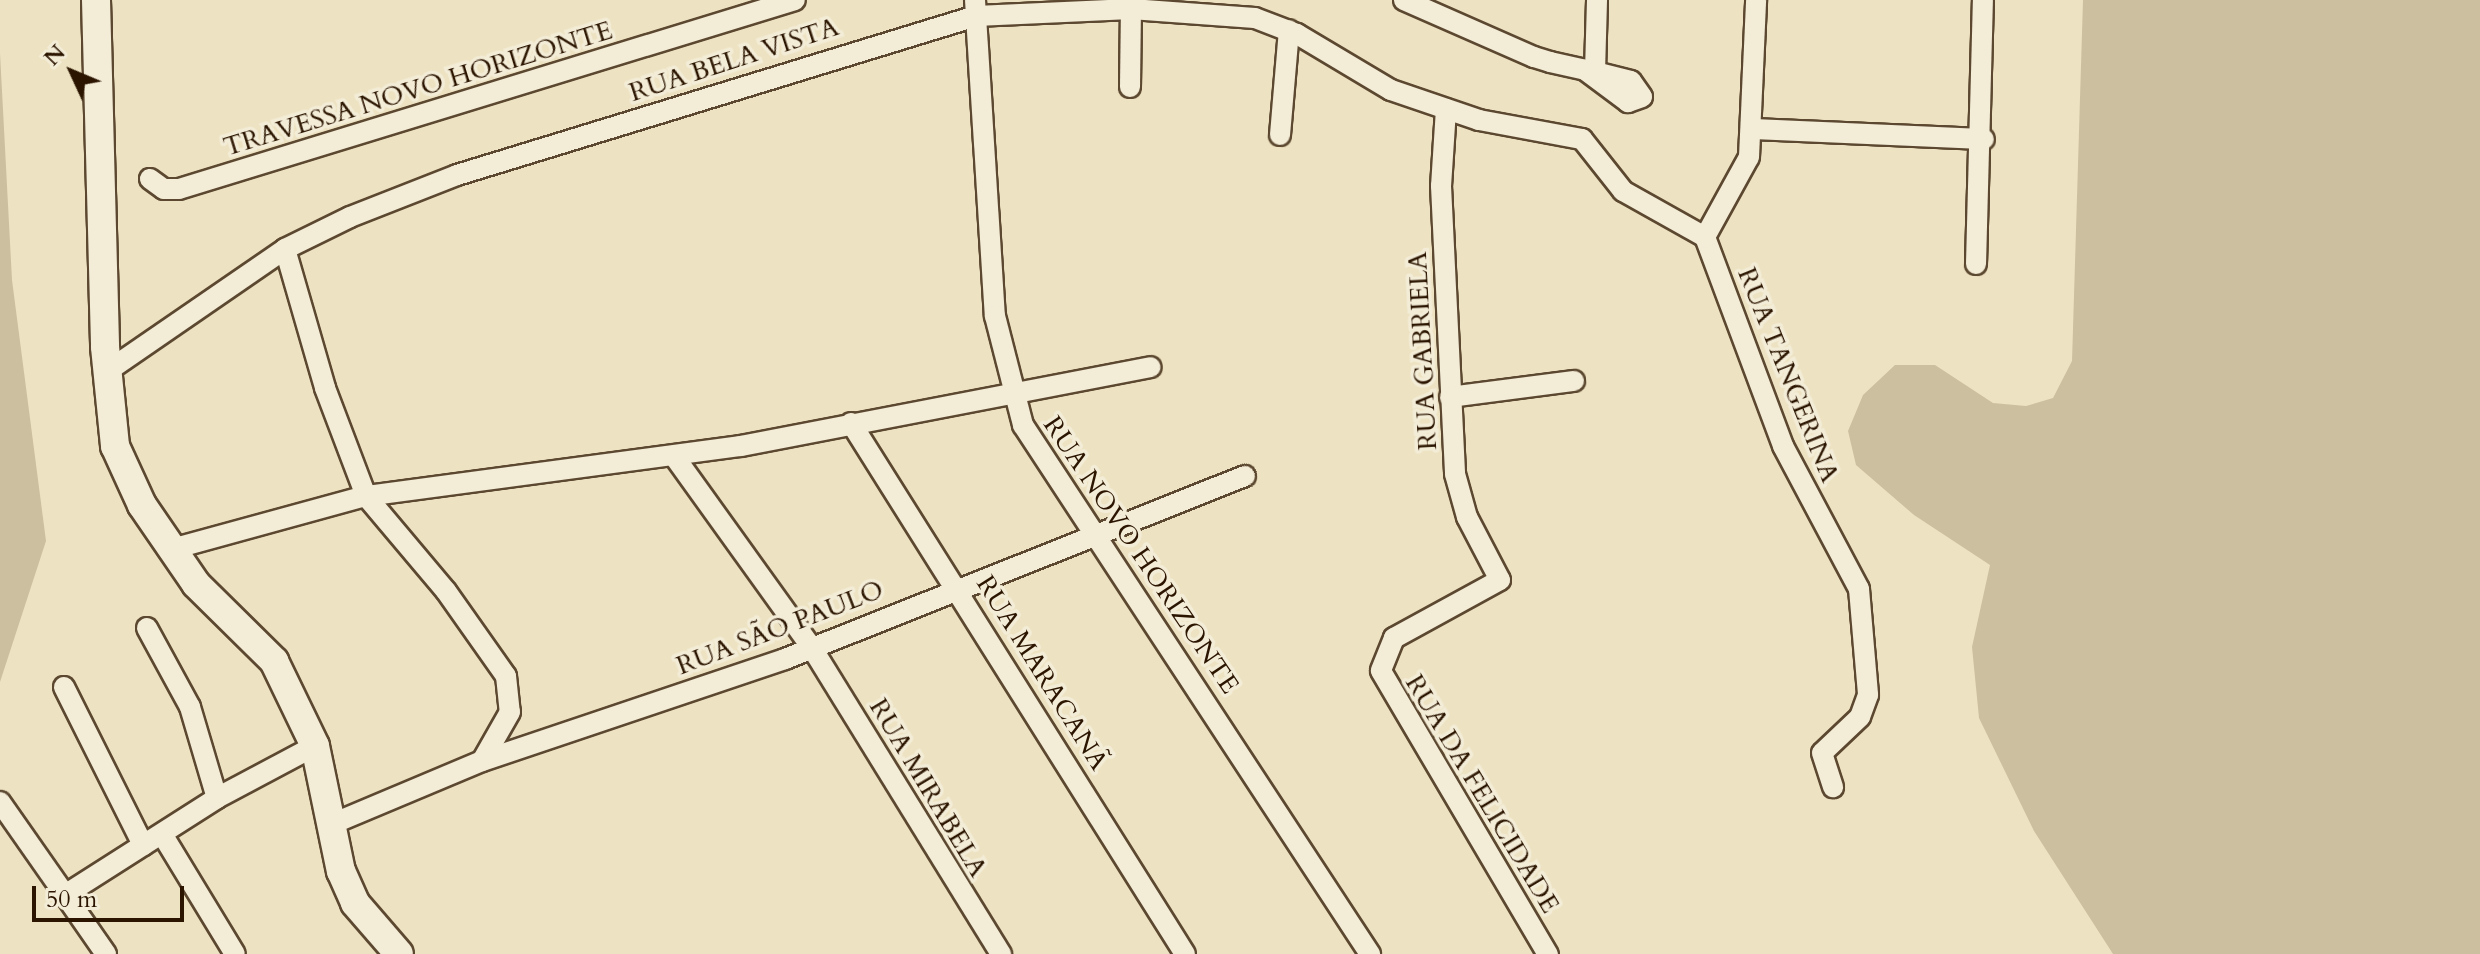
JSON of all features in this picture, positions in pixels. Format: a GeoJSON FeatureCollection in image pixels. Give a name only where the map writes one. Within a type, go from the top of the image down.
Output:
{"type":"FeatureCollection","features":[{"type":"Feature","properties":{"kind":"main road"},"geometry":{"type":"LineString","coordinates":[[96,0],[104,318],[115,446],[172,549],[196,584],[274,661],[315,746],[332,824],[355,903],[399,954]]}},
{"type":"Feature","properties":{"kind":"street","name":"TRAVESSA NOVO HORIZONTE"},"geometry":{"type":"LineString","coordinates":[[150,179],[179,189],[795,0]]}},
{"type":"Feature","properties":{"kind":"street"},"geometry":{"type":"LineString","coordinates":[[1404,0],[1438,6],[1519,52],[1637,84],[1643,95],[1635,103]]}},
{"type":"Feature","properties":{"kind":"street"},"geometry":{"type":"LineString","coordinates":[[1590,71],[1597,0]]}},
{"type":"Feature","properties":{"kind":"street"},"geometry":{"type":"LineString","coordinates":[[1705,237],[1745,168],[1752,129],[1756,0]]}},
{"type":"Feature","properties":{"kind":"street"},"geometry":{"type":"LineString","coordinates":[[1976,264],[1984,139],[1983,0]]}},
{"type":"Feature","properties":{"kind":"street","name":"RUA BELA VISTA"},"geometry":{"type":"LineString","coordinates":[[107,358],[285,249],[457,175],[976,8],[1131,9],[1255,18],[1289,30],[1391,90],[1446,109],[1582,139],[1623,191],[1705,237]]}},
{"type":"Feature","properties":{"kind":"street","name":"RUA NOVO HORIZONTE"},"geometry":{"type":"LineString","coordinates":[[976,8],[988,243],[1011,393],[1023,425],[1370,954]]}},
{"type":"Feature","properties":{"kind":"street"},"geometry":{"type":"LineString","coordinates":[[1130,87],[1131,9]]}},
{"type":"Feature","properties":{"kind":"street"},"geometry":{"type":"LineString","coordinates":[[1280,135],[1289,30]]}},
{"type":"Feature","properties":{"kind":"street","name":"RUA GABRIELA"},"geometry":{"type":"LineString","coordinates":[[1446,109],[1441,186],[1450,397],[1460,494],[1500,580]]}},
{"type":"Feature","properties":{"kind":"street"},"geometry":{"type":"LineString","coordinates":[[1752,129],[1984,139]]}},
{"type":"Feature","properties":{"kind":"street","name":"RUA TANGERINA"},"geometry":{"type":"LineString","coordinates":[[1705,237],[1783,446],[1859,589],[1868,695],[1860,717],[1822,753],[1833,787]]}},
{"type":"Feature","properties":{"kind":"street"},"geometry":{"type":"LineString","coordinates":[[285,249],[325,388],[366,496],[446,591],[506,676],[510,712],[482,761]]}},
{"type":"Feature","properties":{"kind":"street"},"geometry":{"type":"LineString","coordinates":[[172,549],[366,496],[493,474],[674,456],[1150,367]]}},
{"type":"Feature","properties":{"kind":"street"},"geometry":{"type":"LineString","coordinates":[[1450,397],[1574,381]]}},
{"type":"Feature","properties":{"kind":"street","name":"RUA MARACANÃ"},"geometry":{"type":"LineString","coordinates":[[851,423],[957,587],[1185,954]]}},
{"type":"Feature","properties":{"kind":"street","name":"RUA MIRABELA"},"geometry":{"type":"LineString","coordinates":[[674,456],[812,648],[1001,954]]}},
{"type":"Feature","properties":{"kind":"street","name":"RUA SÃO PAULO"},"geometry":{"type":"LineString","coordinates":[[332,824],[482,761],[812,648],[957,587],[1245,476]]}},
{"type":"Feature","properties":{"kind":"street","name":"RUA DA FELICIDADE"},"geometry":{"type":"LineString","coordinates":[[1500,580],[1394,638],[1381,671],[1548,954]]}},
{"type":"Feature","properties":{"kind":"street"},"geometry":{"type":"LineString","coordinates":[[147,628],[190,707],[217,798]]}},
{"type":"Feature","properties":{"kind":"street"},"geometry":{"type":"LineString","coordinates":[[64,687],[143,845]]}},
{"type":"Feature","properties":{"kind":"street"},"geometry":{"type":"LineString","coordinates":[[65,895],[217,798],[315,746]]}},
{"type":"Feature","properties":{"kind":"street"},"geometry":{"type":"LineString","coordinates":[[0,802],[106,954]]}},
{"type":"Feature","properties":{"kind":"street"},"geometry":{"type":"LineString","coordinates":[[162,834],[235,954]]}},
{"type":"Feature","properties":{"kind":"shaded area"},"geometry":{"type":"Polygon","coordinates":[[[2083,0],[2480,0],[2480,954],[2113,954],[2034,831],[1979,718],[1972,647],[1990,565],[1914,515],[1856,465],[1848,431],[1863,395],[1895,365],[1935,365],[1993,403],[2026,406],[2053,398],[2072,361],[2083,0]]]}},
{"type":"Feature","properties":{"kind":"shaded area"},"geometry":{"type":"Polygon","coordinates":[[[0,53],[12,280],[46,541],[0,682],[0,53]]]}}]}
